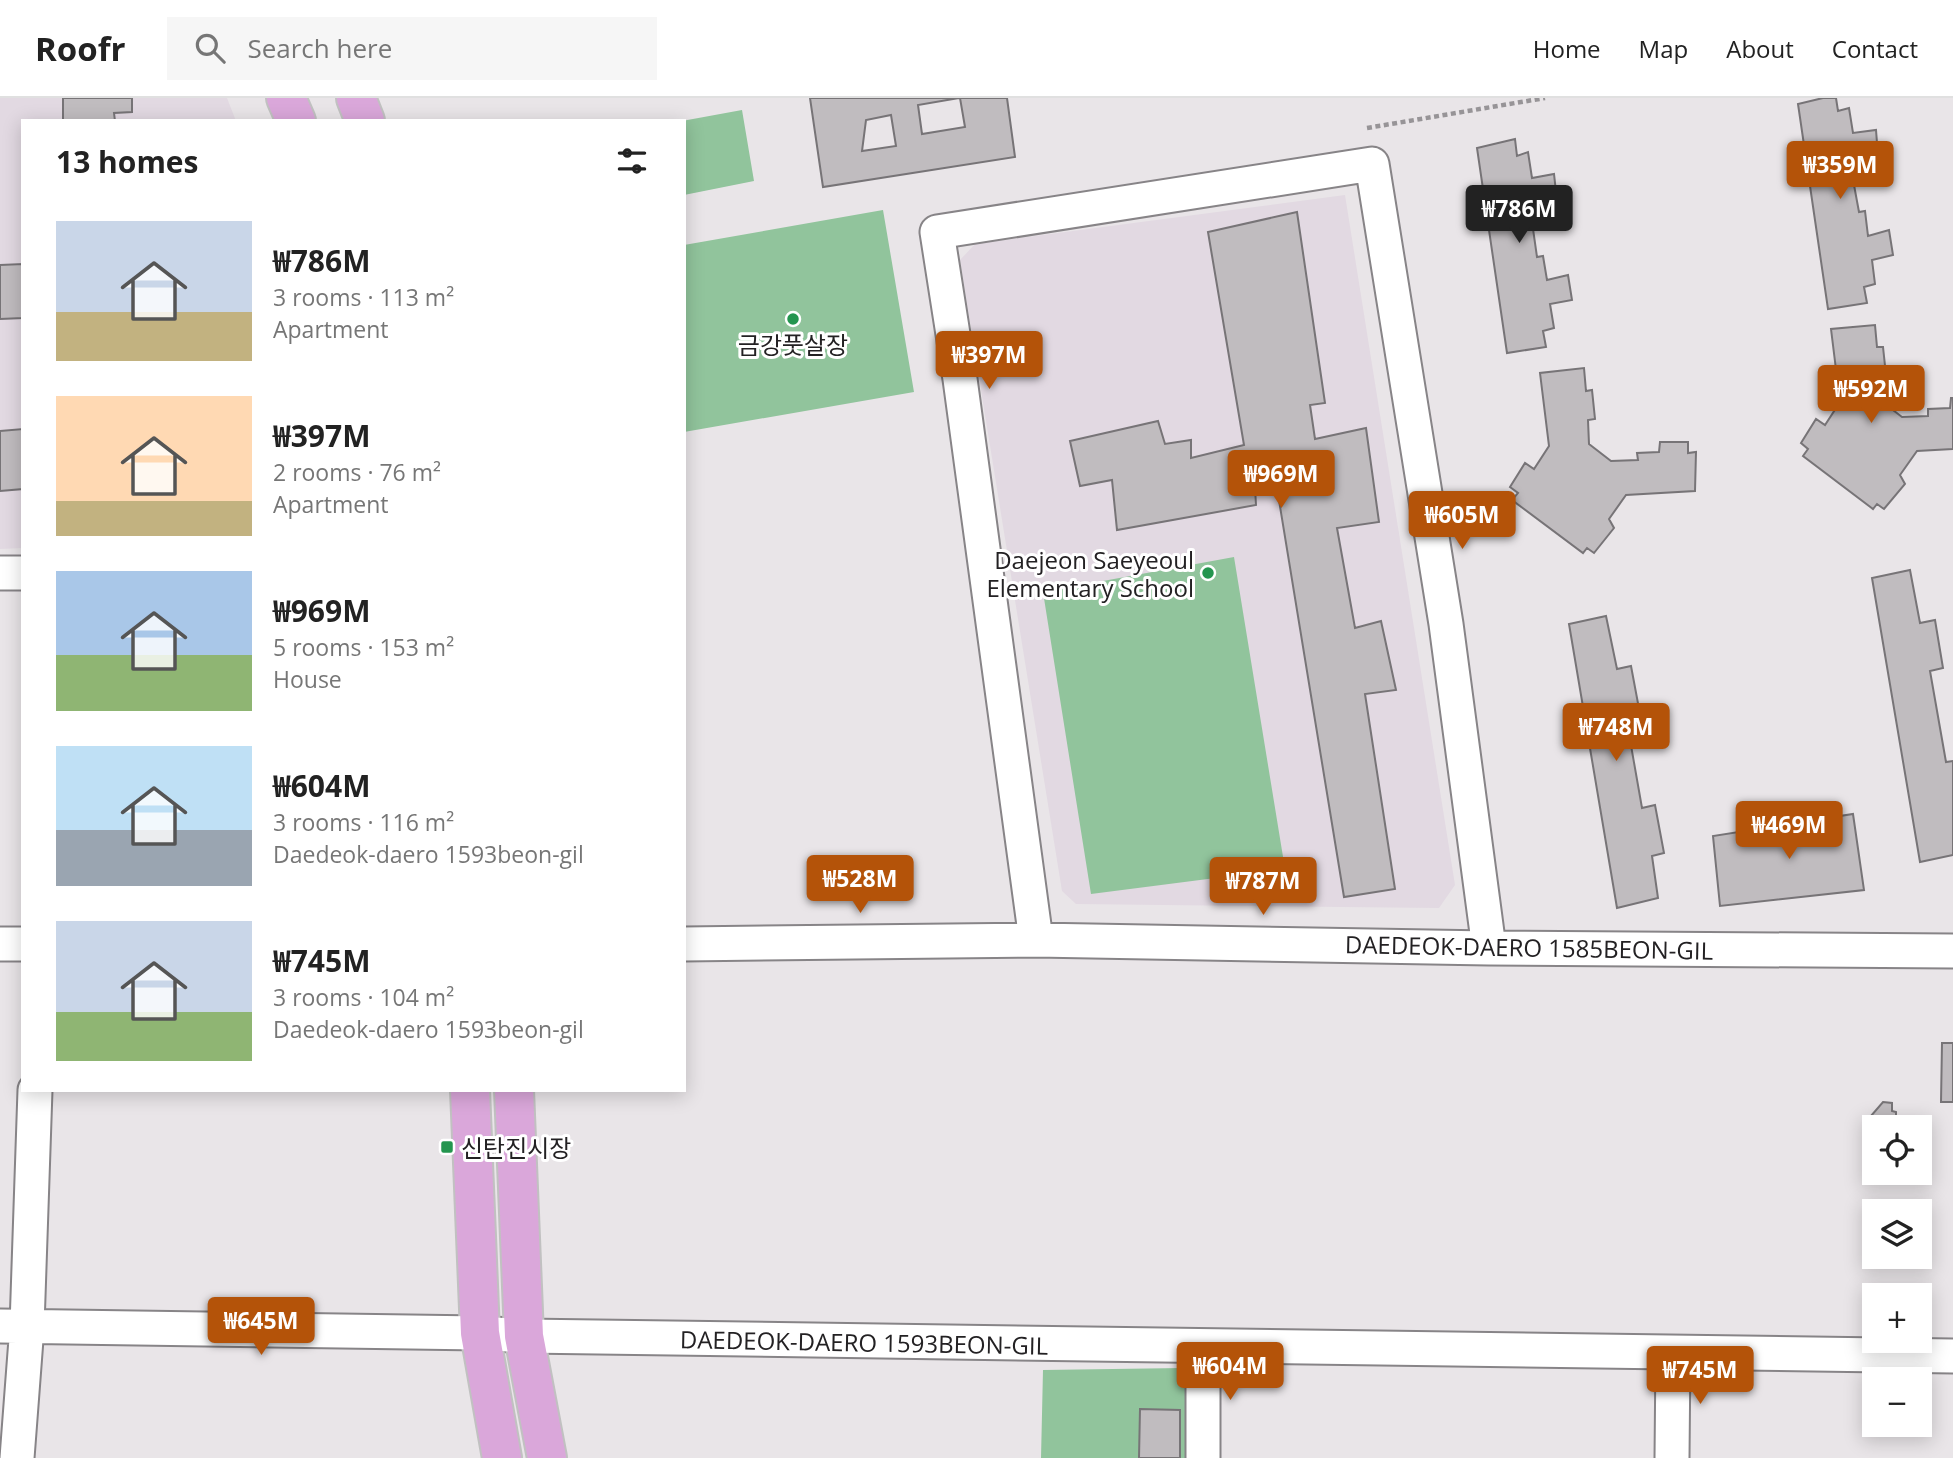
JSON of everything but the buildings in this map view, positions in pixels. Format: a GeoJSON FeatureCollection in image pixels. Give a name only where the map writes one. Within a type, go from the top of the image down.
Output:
{"type":"FeatureCollection","features":[{"type":"Feature","properties":{"kind":"main road"},"geometry":{"type":"LineString","coordinates":[[286,98],[295,119]]}},
{"type":"Feature","properties":{"kind":"main road"},"geometry":{"type":"LineString","coordinates":[[356,98],[364,119]]}},
{"type":"Feature","properties":{"kind":"main road"},"geometry":{"type":"LineString","coordinates":[[470,1092],[480,1333],[502,1458]]}},
{"type":"Feature","properties":{"kind":"main road"},"geometry":{"type":"LineString","coordinates":[[514,1092],[524,1336],[547,1458]]}},
{"type":"Feature","properties":{"kind":"street"},"geometry":{"type":"LineString","coordinates":[[1036,940],[960,379],[937,232],[1372,164],[1446,624],[1489,948]]}},
{"type":"Feature","properties":{"kind":"street"},"geometry":{"type":"LineString","coordinates":[[0,573],[21,573]]}},
{"type":"Feature","properties":{"kind":"street","name":"DAEDEOK-DAERO 1585BEON-GIL"},"geometry":{"type":"LineString","coordinates":[[686,944],[1036,940],[1489,948],[1953,951]]}},
{"type":"Feature","properties":{"kind":"street"},"geometry":{"type":"LineString","coordinates":[[0,944],[21,944]]}},
{"type":"Feature","properties":{"kind":"street"},"geometry":{"type":"LineString","coordinates":[[17,1458],[13,1326],[35,1092]]}},
{"type":"Feature","properties":{"kind":"street","name":"DAEDEOK-DAERO 1593BEON-GIL"},"geometry":{"type":"LineString","coordinates":[[13,1326],[1203,1347],[1953,1356]]}},
{"type":"Feature","properties":{"kind":"street"},"geometry":{"type":"LineString","coordinates":[[1203,1347],[1203,1458]]}},
{"type":"Feature","properties":{"kind":"street"},"geometry":{"type":"LineString","coordinates":[[1672,1458],[1673,1353]]}},
{"type":"Feature","properties":{"kind":"path"},"geometry":{"type":"LineString","coordinates":[[1367,128],[1545,98]]}},
{"type":"Feature","properties":{"kind":"shaded area"},"geometry":{"type":"Polygon","coordinates":[[[0,98],[227,98],[235,119],[21,119],[21,548],[0,549],[0,98]]]}},
{"type":"Feature","properties":{"kind":"shaded area","name":"Daejeon Saeyeoul Elementary School"},"geometry":{"type":"Polygon","coordinates":[[[1345,195],[1455,885],[1439,908],[1076,904],[1062,891],[960,260],[975,244],[1345,195]]]}},
{"type":"Feature","properties":{"kind":"green space"},"geometry":{"type":"Polygon","coordinates":[[[742,110],[754,181],[686,195],[686,120],[742,110]]]}},
{"type":"Feature","properties":{"kind":"green space","name":"금강풋살장"},"geometry":{"type":"Polygon","coordinates":[[[883,210],[914,392],[686,432],[686,245],[883,210]]]}},
{"type":"Feature","properties":{"kind":"green space"},"geometry":{"type":"Polygon","coordinates":[[[1234,557],[1285,869],[1091,894],[1043,592],[1234,557]]]}},
{"type":"Feature","properties":{"kind":"green space"},"geometry":{"type":"Polygon","coordinates":[[[1182,1368],[1201,1382],[1201,1458],[1041,1458],[1043,1370],[1182,1368]]]}},
{"type":"Feature","properties":{"kind":"place","name":"금강풋살장"},"geometry":{"type":"Point","coordinates":[793,319]}},
{"type":"Feature","properties":{"kind":"place","name":"Daejeon Saeyeoul Elementary School"},"geometry":{"type":"Point","coordinates":[1208,573]}},
{"type":"Feature","properties":{"kind":"place","name":"신탄진시장"},"geometry":{"type":"Point","coordinates":[447,1147]}}]}
